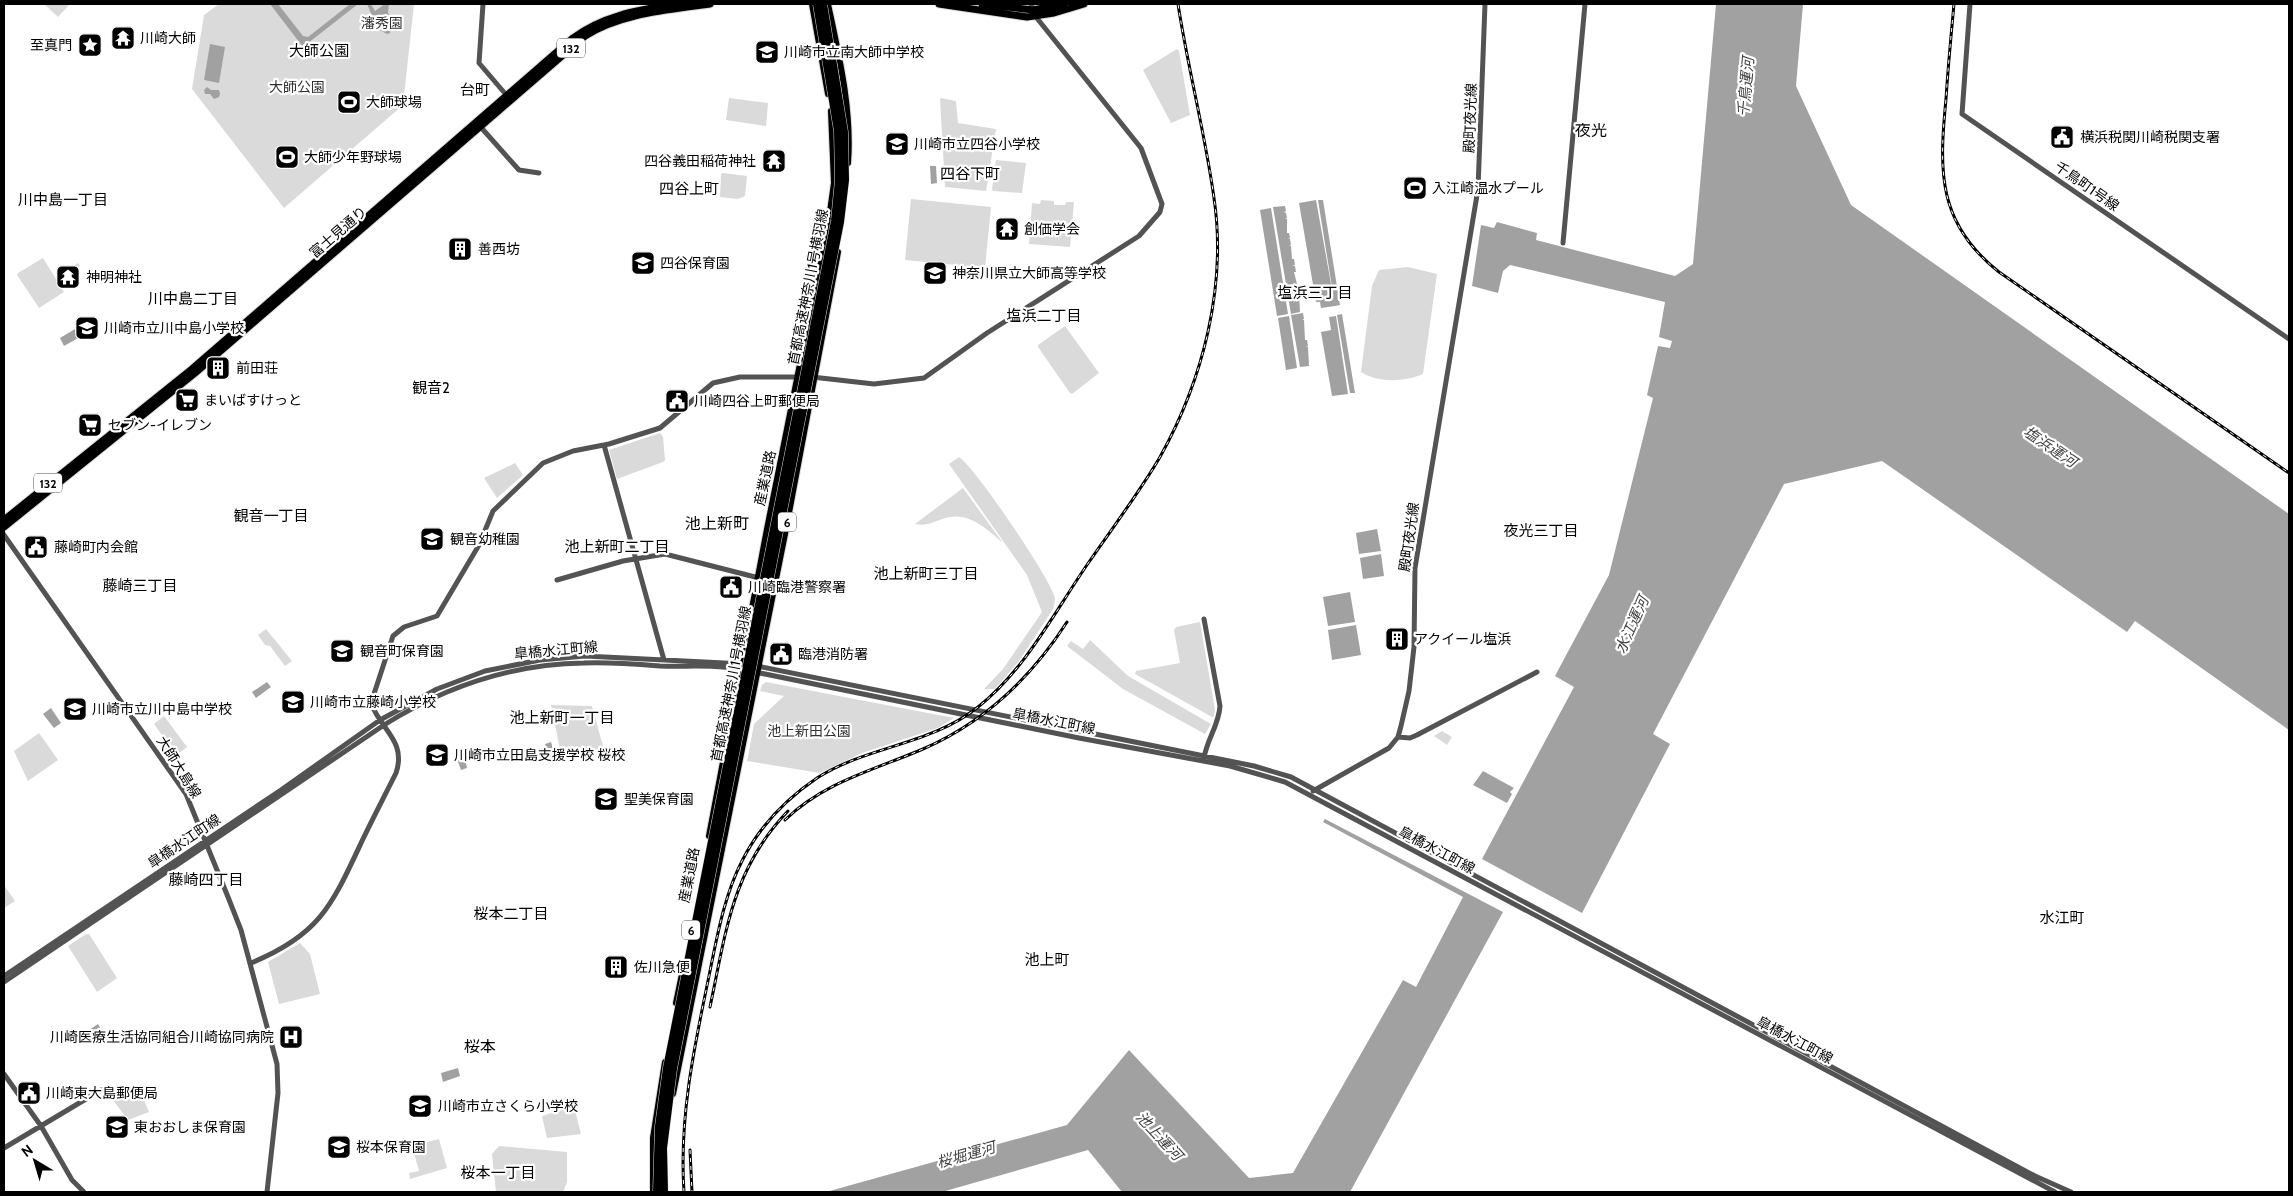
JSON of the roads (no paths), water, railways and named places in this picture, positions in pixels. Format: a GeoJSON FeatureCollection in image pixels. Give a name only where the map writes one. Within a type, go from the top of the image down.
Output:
{"type":"FeatureCollection","features":[{"type":"Feature","properties":{"kind":"highway","name":"富士見通り"},"geometry":{"type":"LineString","coordinates":[[4,527],[195,373],[573,38],[595,24],[643,8],[676,4]]}},
{"type":"Feature","properties":{"kind":"highway","name":"富士見通り"},"geometry":{"type":"LineString","coordinates":[[508,97],[575,44],[599,29],[642,15],[710,4]]}},
{"type":"Feature","properties":{"kind":"highway","name":"首都高速神奈川1号横羽線"},"geometry":{"type":"LineString","coordinates":[[658,1192],[659,1126],[667,1068],[835,221],[839,180],[838,131],[817,4]]}},
{"type":"Feature","properties":{"kind":"highway","name":"首都高速神奈川1号横羽線"},"geometry":{"type":"LineString","coordinates":[[665,1192],[663,1148],[673,1069],[840,222],[845,180],[844,132],[822,4]]}},
{"type":"Feature","properties":{"kind":"highway"},"geometry":{"type":"LineString","coordinates":[[939,4],[999,14],[1084,4]]}},
{"type":"Feature","properties":{"kind":"highway"},"geometry":{"type":"LineString","coordinates":[[982,4],[1034,10],[1064,4]]}},
{"type":"Feature","properties":{"kind":"highway","name":"富士見通り"},"geometry":{"type":"LineString","coordinates":[[4,520],[197,364],[478,124]]}},
{"type":"Feature","properties":{"kind":"main road","name":"産業道路"},"geometry":{"type":"LineString","coordinates":[[653,1192],[654,1131],[661,1079],[767,529],[824,251],[834,183],[832,117],[812,4]]}},
{"type":"Feature","properties":{"kind":"main road","name":"産業道路"},"geometry":{"type":"LineString","coordinates":[[665,1192],[671,1104],[758,670],[815,377],[842,225],[849,131],[828,4]]}},
{"type":"Feature","properties":{"kind":"street"},"geometry":{"type":"LineString","coordinates":[[483,4],[479,63],[508,97]]}},
{"type":"Feature","properties":{"kind":"street","name":"殿町夜光線"},"geometry":{"type":"LineString","coordinates":[[1398,737],[1409,691],[1414,647],[1415,568],[1469,233],[1478,189],[1485,4]]}},
{"type":"Feature","properties":{"kind":"street"},"geometry":{"type":"LineString","coordinates":[[1562,242],[1585,4]]}},
{"type":"Feature","properties":{"kind":"street","name":"千鳥町1号線"},"geometry":{"type":"LineString","coordinates":[[1970,4],[1962,114],[2289,339]]}},
{"type":"Feature","properties":{"kind":"street"},"geometry":{"type":"LineString","coordinates":[[251,963],[288,945],[317,921],[337,895],[399,765],[399,751],[372,706],[371,699],[393,636],[404,627],[437,616],[479,545],[493,510],[543,463],[569,452],[604,445],[662,427],[713,383],[740,378],[815,377],[874,384],[924,378],[987,333],[1138,236],[1161,211],[1162,204],[1141,148],[1034,10]]}},
{"type":"Feature","properties":{"kind":"street"},"geometry":{"type":"LineString","coordinates":[[478,124],[519,170],[539,173]]}},
{"type":"Feature","properties":{"kind":"street"},"geometry":{"type":"LineString","coordinates":[[604,445],[664,660]]}},
{"type":"Feature","properties":{"kind":"street","name":"大師大島線"},"geometry":{"type":"LineString","coordinates":[[4,535],[186,794],[241,930],[277,1064],[278,1076],[267,1192]]}},
{"type":"Feature","properties":{"kind":"street"},"geometry":{"type":"LineString","coordinates":[[557,580],[636,558],[669,554],[759,578]]}},
{"type":"Feature","properties":{"kind":"street"},"geometry":{"type":"LineString","coordinates":[[1204,619],[1220,706],[1219,717],[1207,742],[1204,758]]}},
{"type":"Feature","properties":{"kind":"street","name":"皐橋水江町線"},"geometry":{"type":"LineString","coordinates":[[4,982],[382,722],[436,689],[467,677],[505,666],[536,660],[586,656],[741,666],[1079,738],[1204,758],[1278,773],[2034,1176],[2071,1192]]}},
{"type":"Feature","properties":{"kind":"street","name":"皐橋水江町線"},"geometry":{"type":"LineString","coordinates":[[382,722],[470,681],[536,666],[586,662],[741,666]]}},
{"type":"Feature","properties":{"kind":"street","name":"皐橋水江町線"},"geometry":{"type":"LineString","coordinates":[[758,670],[1204,758]]}},
{"type":"Feature","properties":{"kind":"street"},"geometry":{"type":"LineString","coordinates":[[1309,794],[1389,748],[1398,737],[1410,738],[1417,735],[1537,672]]}},
{"type":"Feature","properties":{"kind":"street","name":"皐橋水江町線"},"geometry":{"type":"LineString","coordinates":[[1225,762],[1271,776],[1309,794],[2055,1192]]}},
{"type":"Feature","properties":{"kind":"street"},"geometry":{"type":"LineString","coordinates":[[714,810],[730,808]]}},
{"type":"Feature","properties":{"kind":"street","name":"皐橋水江町線"},"geometry":{"type":"LineString","coordinates":[[4,976],[206,843]]}},
{"type":"Feature","properties":{"kind":"street"},"geometry":{"type":"LineString","coordinates":[[679,989],[695,985]]}},
{"type":"Feature","properties":{"kind":"street"},"geometry":{"type":"LineString","coordinates":[[675,1009],[690,1011]]}},
{"type":"Feature","properties":{"kind":"street"},"geometry":{"type":"LineString","coordinates":[[4,1074],[41,1126],[72,1180],[84,1192]]}},
{"type":"Feature","properties":{"kind":"street"},"geometry":{"type":"LineString","coordinates":[[4,1148],[101,1090]]}},
{"type":"Feature","properties":{"kind":"water"},"geometry":{"type":"Polygon","coordinates":[[[270,4],[278,4],[303,36],[308,37],[350,4],[358,4],[303,47],[270,4]]]}},
{"type":"Feature","properties":{"kind":"water"},"geometry":{"type":"Polygon","coordinates":[[[367,4],[371,4],[375,11],[385,4],[389,4],[388,13],[397,24],[392,27],[390,33],[387,34],[376,28],[377,19],[373,18],[367,4]]]}},
{"type":"Feature","properties":{"kind":"water"},"geometry":{"type":"Polygon","coordinates":[[[1716,4],[1803,4],[1796,86],[1851,205],[2289,514],[2289,730],[2135,621],[2127,632],[1882,461],[1784,484],[1653,734],[1670,744],[1582,913],[1482,859],[1574,687],[1555,676],[1609,575],[1653,398],[1647,395],[1658,346],[1670,348],[1672,341],[1659,337],[1665,302],[1510,265],[1503,271],[1498,293],[1472,286],[1481,225],[1494,228],[1497,222],[1537,233],[1536,240],[1675,276],[1693,264],[1716,4]]]}},
{"type":"Feature","properties":{"kind":"water"},"geometry":{"type":"Polygon","coordinates":[[[210,44],[225,47],[219,83],[204,80],[210,44]]]}},
{"type":"Feature","properties":{"kind":"water"},"geometry":{"type":"Polygon","coordinates":[[[207,87],[211,90],[219,90],[219,97],[214,99],[210,94],[205,94],[204,90],[207,87]]]}},
{"type":"Feature","properties":{"kind":"water"},"geometry":{"type":"Polygon","coordinates":[[[930,166],[936,166],[937,183],[931,184],[930,166]]]}},
{"type":"Feature","properties":{"kind":"water"},"geometry":{"type":"Polygon","coordinates":[[[1316,200],[1335,306],[1321,308],[1320,302],[1316,302],[1299,203],[1316,200]]]}},
{"type":"Feature","properties":{"kind":"water"},"geometry":{"type":"Polygon","coordinates":[[[1318,200],[1323,200],[1340,305],[1335,306],[1318,200]]]}},
{"type":"Feature","properties":{"kind":"water"},"geometry":{"type":"Polygon","coordinates":[[[1285,206],[1287,233],[1289,233],[1290,238],[1288,239],[1290,239],[1291,245],[1289,246],[1291,246],[1292,259],[1294,259],[1295,265],[1292,266],[1295,266],[1296,272],[1294,272],[1299,292],[1297,293],[1299,293],[1300,312],[1291,314],[1273,207],[1285,206]]]}},
{"type":"Feature","properties":{"kind":"water"},"geometry":{"type":"Polygon","coordinates":[[[1271,208],[1288,314],[1277,316],[1260,210],[1271,208]]]}},
{"type":"Feature","properties":{"kind":"water"},"geometry":{"type":"Polygon","coordinates":[[[1303,313],[1304,319],[1302,319],[1304,320],[1305,340],[1307,340],[1308,346],[1306,346],[1308,347],[1309,366],[1300,367],[1291,315],[1303,313]]]}},
{"type":"Feature","properties":{"kind":"water"},"geometry":{"type":"Polygon","coordinates":[[[1342,314],[1355,393],[1350,393],[1337,315],[1342,314]]]}},
{"type":"Feature","properties":{"kind":"water"},"geometry":{"type":"Polygon","coordinates":[[[1289,316],[1297,368],[1286,370],[1278,318],[1289,316]]]}},
{"type":"Feature","properties":{"kind":"water"},"geometry":{"type":"Polygon","coordinates":[[[1336,316],[1348,394],[1332,396],[1321,332],[1331,330],[1329,317],[1336,316]]]}},
{"type":"Feature","properties":{"kind":"water"},"geometry":{"type":"Polygon","coordinates":[[[75,329],[80,337],[64,346],[60,338],[75,329]]]}},
{"type":"Feature","properties":{"kind":"water"},"geometry":{"type":"Polygon","coordinates":[[[1377,529],[1381,551],[1359,554],[1356,533],[1377,529]]]}},
{"type":"Feature","properties":{"kind":"water"},"geometry":{"type":"Polygon","coordinates":[[[1381,554],[1384,576],[1363,579],[1360,558],[1381,554]]]}},
{"type":"Feature","properties":{"kind":"water"},"geometry":{"type":"Polygon","coordinates":[[[1350,592],[1355,622],[1328,626],[1323,597],[1350,592]]]}},
{"type":"Feature","properties":{"kind":"water"},"geometry":{"type":"Polygon","coordinates":[[[1356,625],[1361,655],[1332,660],[1328,630],[1356,625]]]}},
{"type":"Feature","properties":{"kind":"water"},"geometry":{"type":"Polygon","coordinates":[[[267,682],[271,687],[256,698],[252,692],[267,682]]]}},
{"type":"Feature","properties":{"kind":"water"},"geometry":{"type":"Polygon","coordinates":[[[51,708],[61,723],[54,728],[43,714],[51,708]]]}},
{"type":"Feature","properties":{"kind":"water"},"geometry":{"type":"Polygon","coordinates":[[[551,742],[556,760],[550,761],[545,744],[551,742]]]}},
{"type":"Feature","properties":{"kind":"water"},"geometry":{"type":"Polygon","coordinates":[[[464,754],[467,768],[461,770],[456,756],[464,754]]]}},
{"type":"Feature","properties":{"kind":"water"},"geometry":{"type":"Polygon","coordinates":[[[1483,771],[1514,788],[1510,792],[1512,794],[1507,803],[1473,785],[1483,771]]]}},
{"type":"Feature","properties":{"kind":"water"},"geometry":{"type":"Polygon","coordinates":[[[1325,819],[1503,912],[1350,1192],[1122,1192],[1088,1150],[942,1192],[826,1192],[1067,1125],[1129,1050],[1249,1178],[1293,1173],[1403,980],[1416,987],[1463,897],[1323,822],[1325,819]]]}},
{"type":"Feature","properties":{"kind":"water"},"geometry":{"type":"Polygon","coordinates":[[[98,1024],[101,1029],[86,1039],[83,1034],[98,1024]]]}},
{"type":"Feature","properties":{"kind":"water"},"geometry":{"type":"Polygon","coordinates":[[[458,1068],[460,1076],[443,1082],[441,1073],[458,1068]]]}},
{"type":"Feature","properties":{"kind":"railway"},"geometry":{"type":"LineString","coordinates":[[684,1192],[683,1164],[686,1110],[698,1030],[726,902],[736,874],[749,849],[774,815],[817,778],[836,767],[940,730],[960,720],[995,692],[1039,639],[1143,484],[1160,457],[1188,396],[1208,332],[1214,298],[1217,265],[1217,231],[1210,174],[1178,4]]}},
{"type":"Feature","properties":{"kind":"railway"},"geometry":{"type":"LineString","coordinates":[[1954,4],[1944,125],[1943,172],[1953,215],[1964,234],[1979,253],[1999,272],[2289,473]]}},
{"type":"Feature","properties":{"kind":"railway"},"geometry":{"type":"LineString","coordinates":[[785,820],[800,807],[833,786],[923,749],[967,726],[1022,680],[1038,662],[1067,622]]}},
{"type":"Feature","properties":{"kind":"railway"},"geometry":{"type":"LineString","coordinates":[[710,1007],[727,927],[743,879],[754,856],[769,833],[788,811]]}},
{"type":"Feature","properties":{"kind":"railway"},"geometry":{"type":"LineString","coordinates":[[690,1150],[692,1192]]}},
{"type":"Feature","properties":{"kind":"place","name":"川崎大師"},"geometry":{"type":"Point","coordinates":[123,38]}},
{"type":"Feature","properties":{"kind":"place","name":"至真門"},"geometry":{"type":"Point","coordinates":[90,45]}},
{"type":"Feature","properties":{"kind":"place","name":"川崎市立南大師中学校"},"geometry":{"type":"Point","coordinates":[767,52]}},
{"type":"Feature","properties":{"kind":"place","name":"大師球場"},"geometry":{"type":"Point","coordinates":[349,102]}},
{"type":"Feature","properties":{"kind":"place","name":"横浜税関川崎税関支署"},"geometry":{"type":"Point","coordinates":[2062,137]}},
{"type":"Feature","properties":{"kind":"place","name":"川崎市立四谷小学校"},"geometry":{"type":"Point","coordinates":[897,144]}},
{"type":"Feature","properties":{"kind":"place","name":"大師少年野球場"},"geometry":{"type":"Point","coordinates":[287,157]}},
{"type":"Feature","properties":{"kind":"place","name":"四谷義田稲荷神社"},"geometry":{"type":"Point","coordinates":[774,161]}},
{"type":"Feature","properties":{"kind":"place","name":"入江崎温水プール"},"geometry":{"type":"Point","coordinates":[1415,188]}},
{"type":"Feature","properties":{"kind":"place","name":"創価学会"},"geometry":{"type":"Point","coordinates":[1007,229]}},
{"type":"Feature","properties":{"kind":"place","name":"善西坊"},"geometry":{"type":"Point","coordinates":[460,249]}},
{"type":"Feature","properties":{"kind":"place","name":"四谷保育園"},"geometry":{"type":"Point","coordinates":[643,263]}},
{"type":"Feature","properties":{"kind":"place","name":"神奈川県立大師高等学校"},"geometry":{"type":"Point","coordinates":[935,273]}},
{"type":"Feature","properties":{"kind":"place","name":"神明神社"},"geometry":{"type":"Point","coordinates":[68,277]}},
{"type":"Feature","properties":{"kind":"place","name":"川崎市立川中島小学校"},"geometry":{"type":"Point","coordinates":[87,328]}},
{"type":"Feature","properties":{"kind":"place","name":"前田荘"},"geometry":{"type":"Point","coordinates":[218,368]}},
{"type":"Feature","properties":{"kind":"place","name":"まいばすけっと"},"geometry":{"type":"Point","coordinates":[187,400]}},
{"type":"Feature","properties":{"kind":"place","name":"川崎四谷上町郵便局"},"geometry":{"type":"Point","coordinates":[677,401]}},
{"type":"Feature","properties":{"kind":"place","name":"セブン-イレブン"},"geometry":{"type":"Point","coordinates":[90,425]}},
{"type":"Feature","properties":{"kind":"place","name":"観音幼稚園"},"geometry":{"type":"Point","coordinates":[432,539]}},
{"type":"Feature","properties":{"kind":"place","name":"藤崎町内会館"},"geometry":{"type":"Point","coordinates":[36,547]}},
{"type":"Feature","properties":{"kind":"place","name":"川崎臨港警察署"},"geometry":{"type":"Point","coordinates":[731,587]}},
{"type":"Feature","properties":{"kind":"place","name":"アクイール塩浜"},"geometry":{"type":"Point","coordinates":[1397,639]}},
{"type":"Feature","properties":{"kind":"place","name":"観音町保育園"},"geometry":{"type":"Point","coordinates":[342,651]}},
{"type":"Feature","properties":{"kind":"place","name":"臨港消防署"},"geometry":{"type":"Point","coordinates":[781,654]}},
{"type":"Feature","properties":{"kind":"place","name":"川崎市立藤崎小学校"},"geometry":{"type":"Point","coordinates":[293,702]}},
{"type":"Feature","properties":{"kind":"place","name":"川崎市立川中島中学校"},"geometry":{"type":"Point","coordinates":[75,709]}},
{"type":"Feature","properties":{"kind":"place","name":"川崎市立田島支援学校 桜校"},"geometry":{"type":"Point","coordinates":[437,755]}},
{"type":"Feature","properties":{"kind":"place","name":"聖美保育園"},"geometry":{"type":"Point","coordinates":[606,799]}},
{"type":"Feature","properties":{"kind":"place","name":"佐川急便"},"geometry":{"type":"Point","coordinates":[616,967]}},
{"type":"Feature","properties":{"kind":"place","name":"川崎医療生活協同組合川崎協同病院"},"geometry":{"type":"Point","coordinates":[291,1037]}},
{"type":"Feature","properties":{"kind":"place","name":"川崎東大島郵便局"},"geometry":{"type":"Point","coordinates":[29,1093]}},
{"type":"Feature","properties":{"kind":"place","name":"川崎市立さくら小学校"},"geometry":{"type":"Point","coordinates":[420,1106]}},
{"type":"Feature","properties":{"kind":"place","name":"東おおしま保育園"},"geometry":{"type":"Point","coordinates":[117,1127]}},
{"type":"Feature","properties":{"kind":"place","name":"桜本保育園"},"geometry":{"type":"Point","coordinates":[339,1147]}},
{"type":"Feature","properties":{"kind":"district","name":"大師公園"},"geometry":{"type":"Point","coordinates":[319,51]}},
{"type":"Feature","properties":{"kind":"district","name":"台町"},"geometry":{"type":"Point","coordinates":[475,90]}},
{"type":"Feature","properties":{"kind":"district","name":"夜光"},"geometry":{"type":"Point","coordinates":[1591,130]}},
{"type":"Feature","properties":{"kind":"district","name":"四谷下町"},"geometry":{"type":"Point","coordinates":[970,174]}},
{"type":"Feature","properties":{"kind":"district","name":"四谷上町"},"geometry":{"type":"Point","coordinates":[689,189]}},
{"type":"Feature","properties":{"kind":"district","name":"川中島一丁目"},"geometry":{"type":"Point","coordinates":[63,200]}},
{"type":"Feature","properties":{"kind":"district","name":"塩浜三丁目"},"geometry":{"type":"Point","coordinates":[1315,293]}},
{"type":"Feature","properties":{"kind":"district","name":"川中島二丁目"},"geometry":{"type":"Point","coordinates":[193,299]}},
{"type":"Feature","properties":{"kind":"district","name":"塩浜二丁目"},"geometry":{"type":"Point","coordinates":[1044,316]}},
{"type":"Feature","properties":{"kind":"district","name":"観音2"},"geometry":{"type":"Point","coordinates":[431,388]}},
{"type":"Feature","properties":{"kind":"district","name":"観音一丁目"},"geometry":{"type":"Point","coordinates":[271,516]}},
{"type":"Feature","properties":{"kind":"district","name":"池上新町"},"geometry":{"type":"Point","coordinates":[717,523]}},
{"type":"Feature","properties":{"kind":"district","name":"夜光三丁目"},"geometry":{"type":"Point","coordinates":[1541,531]}},
{"type":"Feature","properties":{"kind":"district","name":"池上新町二丁目"},"geometry":{"type":"Point","coordinates":[617,547]}},
{"type":"Feature","properties":{"kind":"district","name":"池上新町三丁目"},"geometry":{"type":"Point","coordinates":[926,574]}},
{"type":"Feature","properties":{"kind":"district","name":"藤崎三丁目"},"geometry":{"type":"Point","coordinates":[140,586]}},
{"type":"Feature","properties":{"kind":"district","name":"池上新町一丁目"},"geometry":{"type":"Point","coordinates":[562,718]}},
{"type":"Feature","properties":{"kind":"district","name":"藤崎四丁目"},"geometry":{"type":"Point","coordinates":[206,880]}},
{"type":"Feature","properties":{"kind":"district","name":"桜本二丁目"},"geometry":{"type":"Point","coordinates":[511,914]}},
{"type":"Feature","properties":{"kind":"district","name":"水江町"},"geometry":{"type":"Point","coordinates":[2062,918]}},
{"type":"Feature","properties":{"kind":"district","name":"池上町"},"geometry":{"type":"Point","coordinates":[1047,960]}},
{"type":"Feature","properties":{"kind":"district","name":"桜本"},"geometry":{"type":"Point","coordinates":[480,1046]}},
{"type":"Feature","properties":{"kind":"district","name":"桜本一丁目"},"geometry":{"type":"Point","coordinates":[498,1173]}},
{"type":"Feature","properties":{"kind":"park label","name":"瀋秀園"},"geometry":{"type":"Point","coordinates":[382,23]}},
{"type":"Feature","properties":{"kind":"park label","name":"池上新田公園"},"geometry":{"type":"Point","coordinates":[809,731]}},
{"type":"Feature","properties":{"kind":"water label","name":"千鳥運河"},"geometry":{"type":"Point","coordinates":[1746,87]}},
{"type":"Feature","properties":{"kind":"water label","name":"塩浜運河"},"geometry":{"type":"Point","coordinates":[2050,447]}},
{"type":"Feature","properties":{"kind":"water label","name":"水江運河"},"geometry":{"type":"Point","coordinates":[1632,625]}},
{"type":"Feature","properties":{"kind":"water label","name":"池上運河"},"geometry":{"type":"Point","coordinates":[1159,1136]}},
{"type":"Feature","properties":{"kind":"water label","name":"桜堀運河"},"geometry":{"type":"Point","coordinates":[966,1155]}}]}
